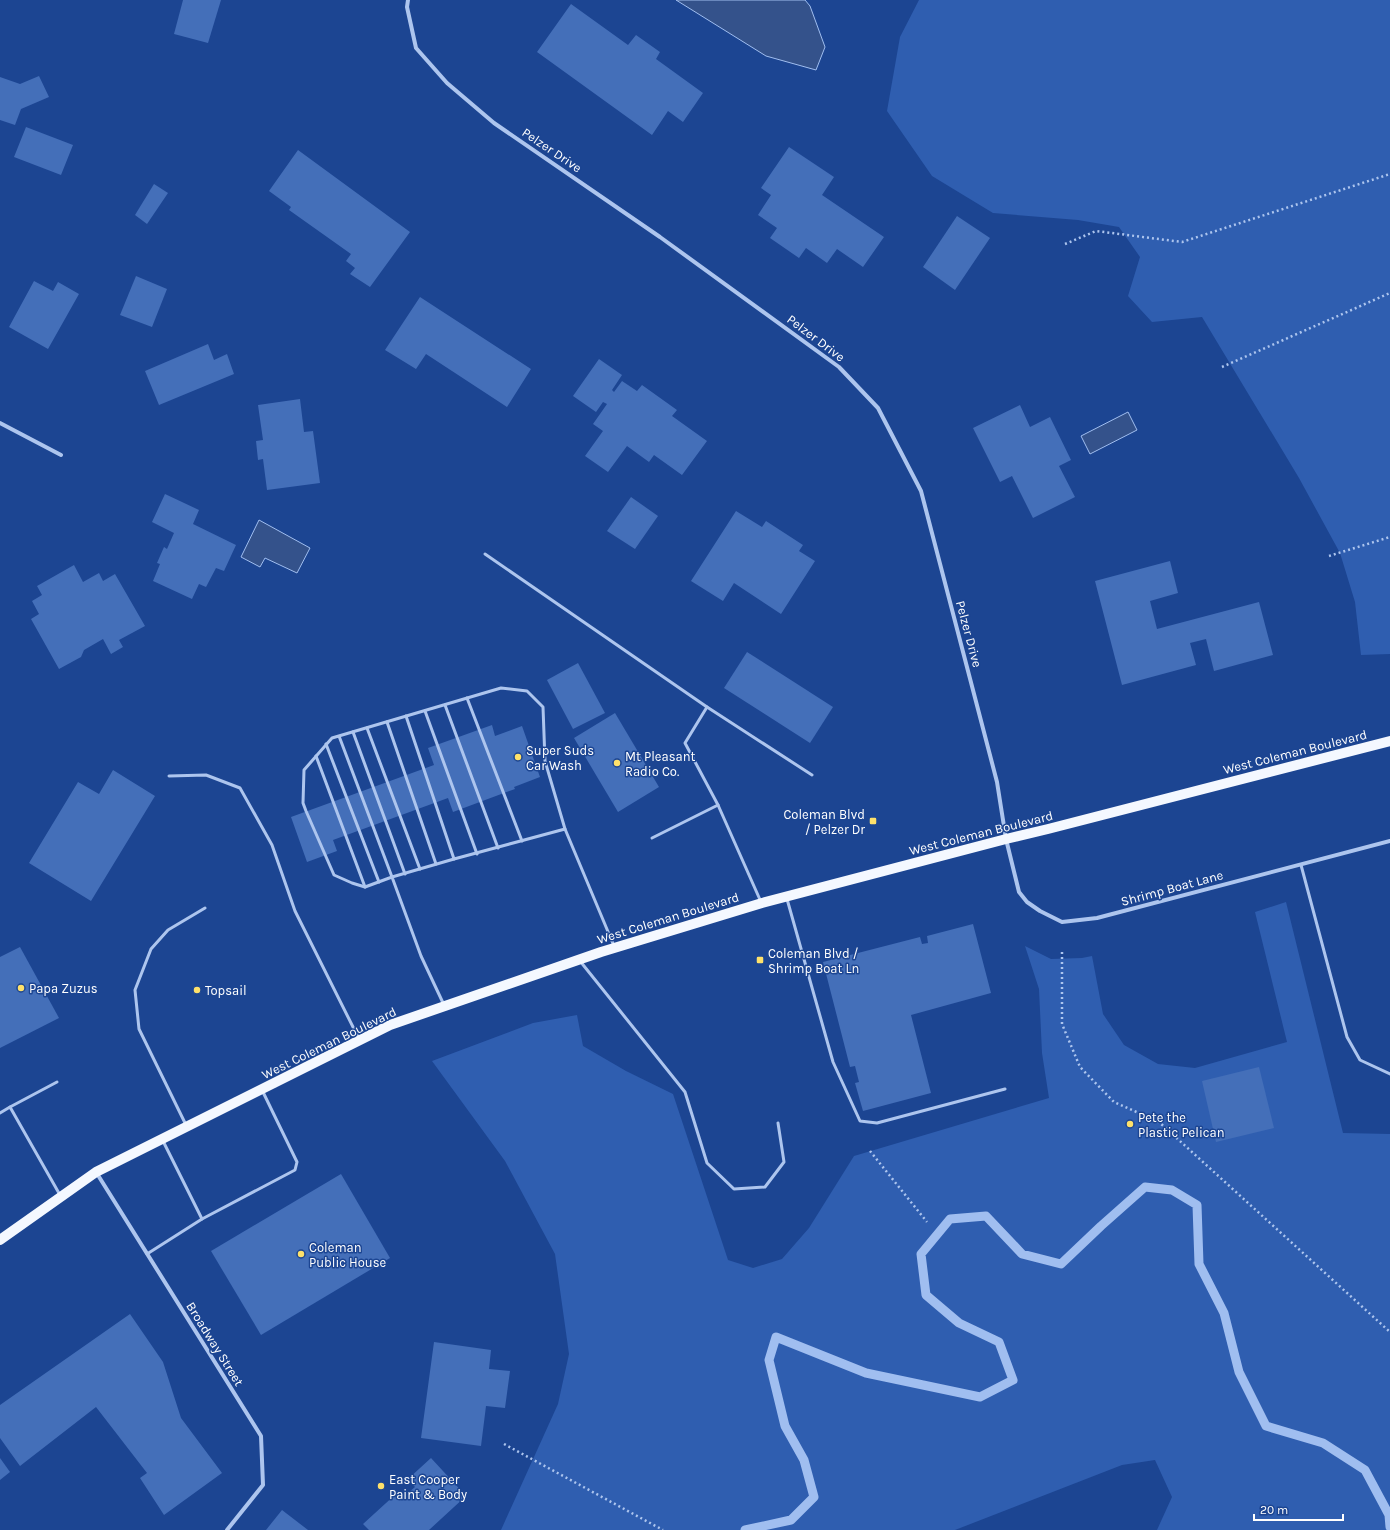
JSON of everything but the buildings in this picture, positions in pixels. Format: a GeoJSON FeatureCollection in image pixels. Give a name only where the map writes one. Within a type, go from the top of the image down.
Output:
{"type":"FeatureCollection","features":[{"type":"Feature","properties":{"kind":"main road","name":"West Coleman Boulevard"},"geometry":{"type":"LineString","coordinates":[[0,1240],[96,1172],[390,1025],[578,959],[762,903],[1390,741]]}},
{"type":"Feature","properties":{"kind":"street","name":"Pelzer Drive"},"geometry":{"type":"LineString","coordinates":[[408,0],[407,7],[416,48],[447,83],[494,123],[660,236],[839,367],[878,408],[921,492],[997,782],[1006,839]]}},
{"type":"Feature","properties":{"kind":"street"},"geometry":{"type":"LineString","coordinates":[[0,423],[61,455]]}},
{"type":"Feature","properties":{"kind":"street","name":"Shrimp Boat Lane"},"geometry":{"type":"LineString","coordinates":[[1006,839],[1019,892],[1033,907],[1062,922],[1096,918],[1390,841]]}},
{"type":"Feature","properties":{"kind":"street","name":"Broadway Street"},"geometry":{"type":"LineString","coordinates":[[96,1172],[261,1436],[263,1485],[227,1530]]}},
{"type":"Feature","properties":{"kind":"lane"},"geometry":{"type":"LineString","coordinates":[[485,554],[708,707],[812,775]]}},
{"type":"Feature","properties":{"kind":"lane"},"geometry":{"type":"LineString","coordinates":[[565,829],[436,864],[365,887],[334,875],[303,803],[304,770],[332,738],[501,688],[527,691],[543,706],[546,761],[565,829],[614,948]]}},
{"type":"Feature","properties":{"kind":"lane"},"geometry":{"type":"LineString","coordinates":[[468,698],[522,841]]}},
{"type":"Feature","properties":{"kind":"lane"},"geometry":{"type":"LineString","coordinates":[[445,704],[498,848]]}},
{"type":"Feature","properties":{"kind":"lane"},"geometry":{"type":"LineString","coordinates":[[708,707],[685,743],[718,805],[762,903]]}},
{"type":"Feature","properties":{"kind":"lane"},"geometry":{"type":"LineString","coordinates":[[424,711],[477,854]]}},
{"type":"Feature","properties":{"kind":"lane"},"geometry":{"type":"LineString","coordinates":[[406,716],[454,859]]}},
{"type":"Feature","properties":{"kind":"lane"},"geometry":{"type":"LineString","coordinates":[[387,722],[436,864]]}},
{"type":"Feature","properties":{"kind":"lane"},"geometry":{"type":"LineString","coordinates":[[367,728],[420,869]]}},
{"type":"Feature","properties":{"kind":"lane"},"geometry":{"type":"LineString","coordinates":[[353,732],[405,874]]}},
{"type":"Feature","properties":{"kind":"lane"},"geometry":{"type":"LineString","coordinates":[[339,736],[421,956],[444,1006]]}},
{"type":"Feature","properties":{"kind":"lane"},"geometry":{"type":"LineString","coordinates":[[326,744],[379,882]]}},
{"type":"Feature","properties":{"kind":"lane"},"geometry":{"type":"LineString","coordinates":[[316,756],[365,887]]}},
{"type":"Feature","properties":{"kind":"lane"},"geometry":{"type":"LineString","coordinates":[[169,776],[206,775],[240,788],[272,845],[295,911],[360,1040]]}},
{"type":"Feature","properties":{"kind":"lane"},"geometry":{"type":"LineString","coordinates":[[652,838],[718,805]]}},
{"type":"Feature","properties":{"kind":"lane"},"geometry":{"type":"LineString","coordinates":[[1301,865],[1347,1037],[1360,1060],[1390,1074]]}},
{"type":"Feature","properties":{"kind":"lane"},"geometry":{"type":"LineString","coordinates":[[786,897],[833,1062],[860,1121],[877,1124],[1005,1089]]}},
{"type":"Feature","properties":{"kind":"lane"},"geometry":{"type":"LineString","coordinates":[[187,1127],[139,1029],[135,990],[151,949],[168,930],[206,908]]}},
{"type":"Feature","properties":{"kind":"lane"},"geometry":{"type":"LineString","coordinates":[[578,959],[685,1092],[707,1163],[734,1189],[765,1187],[784,1162],[778,1123]]}},
{"type":"Feature","properties":{"kind":"lane"},"geometry":{"type":"LineString","coordinates":[[0,1113],[57,1082]]}},
{"type":"Feature","properties":{"kind":"lane"},"geometry":{"type":"LineString","coordinates":[[147,1254],[202,1219],[295,1170],[298,1162],[262,1089]]}},
{"type":"Feature","properties":{"kind":"lane"},"geometry":{"type":"LineString","coordinates":[[10,1107],[61,1197]]}},
{"type":"Feature","properties":{"kind":"lane"},"geometry":{"type":"LineString","coordinates":[[162,1139],[202,1219]]}},
{"type":"Feature","properties":{"kind":"path"},"geometry":{"type":"LineString","coordinates":[[1065,244],[1096,231],[1182,242],[1390,174]]}},
{"type":"Feature","properties":{"kind":"path"},"geometry":{"type":"LineString","coordinates":[[1222,367],[1390,293]]}},
{"type":"Feature","properties":{"kind":"path"},"geometry":{"type":"LineString","coordinates":[[1329,556],[1390,538]]}},
{"type":"Feature","properties":{"kind":"path"},"geometry":{"type":"LineString","coordinates":[[1062,952],[1062,1024],[1080,1067],[1114,1102],[1159,1122],[1390,1332]]}},
{"type":"Feature","properties":{"kind":"path"},"geometry":{"type":"LineString","coordinates":[[870,1151],[927,1222]]}},
{"type":"Feature","properties":{"kind":"path"},"geometry":{"type":"LineString","coordinates":[[504,1444],[663,1530]]}},
{"type":"Feature","properties":{"kind":"shaded area"},"geometry":{"type":"Polygon","coordinates":[[[676,0],[805,0],[810,6],[825,47],[816,70],[766,56],[676,0]]]}},
{"type":"Feature","properties":{"kind":"shaded area"},"geometry":{"type":"Polygon","coordinates":[[[919,0],[1390,0],[1390,654],[1361,655],[1355,602],[1340,553],[1299,478],[1202,317],[1152,322],[1128,296],[1140,257],[1119,227],[1078,220],[993,213],[932,176],[887,111],[900,37],[919,0]]]}},
{"type":"Feature","properties":{"kind":"shaded area"},"geometry":{"type":"Polygon","coordinates":[[[1128,412],[1137,430],[1090,454],[1081,436],[1128,412]]]}},
{"type":"Feature","properties":{"kind":"shaded area"},"geometry":{"type":"Polygon","coordinates":[[[259,520],[310,548],[297,573],[265,558],[260,567],[241,557],[259,520]]]}},
{"type":"Feature","properties":{"kind":"shaded area"},"geometry":{"type":"Polygon","coordinates":[[[1286,902],[1343,1133],[1390,1134],[1390,1530],[1157,1530],[1172,1497],[1155,1460],[1122,1465],[955,1530],[501,1530],[558,1404],[569,1354],[555,1254],[505,1161],[432,1061],[533,1023],[577,1015],[583,1046],[626,1071],[673,1094],[728,1260],[753,1268],[782,1259],[809,1228],[854,1156],[1049,1098],[1042,1053],[1039,989],[1025,946],[1051,959],[1082,958],[1092,956],[1103,1014],[1124,1045],[1158,1064],[1195,1068],[1287,1042],[1255,912],[1286,902]]]}},
{"type":"Feature","properties":{"kind":"waterway"},"geometry":{"type":"LineString","coordinates":[[745,1530],[791,1520],[814,1497],[804,1460],[785,1426],[769,1360],[776,1337],[866,1373],[980,1397],[1013,1380],[999,1342],[959,1323],[926,1295],[921,1254],[950,1219],[986,1216],[1022,1254],[1061,1264],[1145,1187],[1172,1190],[1197,1205],[1199,1264],[1224,1313],[1239,1372],[1266,1426],[1323,1443],[1365,1470],[1389,1515],[1390,1527]]}},
{"type":"Feature","properties":{"kind":"place","name":"Super Suds Car Wash"},"geometry":{"type":"Point","coordinates":[518,757]}},
{"type":"Feature","properties":{"kind":"place","name":"Mt Pleasant Radio Co."},"geometry":{"type":"Point","coordinates":[617,763]}},
{"type":"Feature","properties":{"kind":"place","name":"Coleman Blvd / Pelzer Dr"},"geometry":{"type":"Point","coordinates":[873,821]}},
{"type":"Feature","properties":{"kind":"place","name":"Coleman Blvd / Shrimp Boat Ln"},"geometry":{"type":"Point","coordinates":[760,960]}},
{"type":"Feature","properties":{"kind":"place","name":"Papa Zuzus"},"geometry":{"type":"Point","coordinates":[21,988]}},
{"type":"Feature","properties":{"kind":"place","name":"Topsail"},"geometry":{"type":"Point","coordinates":[197,990]}},
{"type":"Feature","properties":{"kind":"place","name":"Pete the Plastic Pelican"},"geometry":{"type":"Point","coordinates":[1130,1124]}},
{"type":"Feature","properties":{"kind":"place","name":"Coleman Public House"},"geometry":{"type":"Point","coordinates":[301,1254]}},
{"type":"Feature","properties":{"kind":"place","name":"East Cooper Paint & Body"},"geometry":{"type":"Point","coordinates":[381,1486]}}]}
